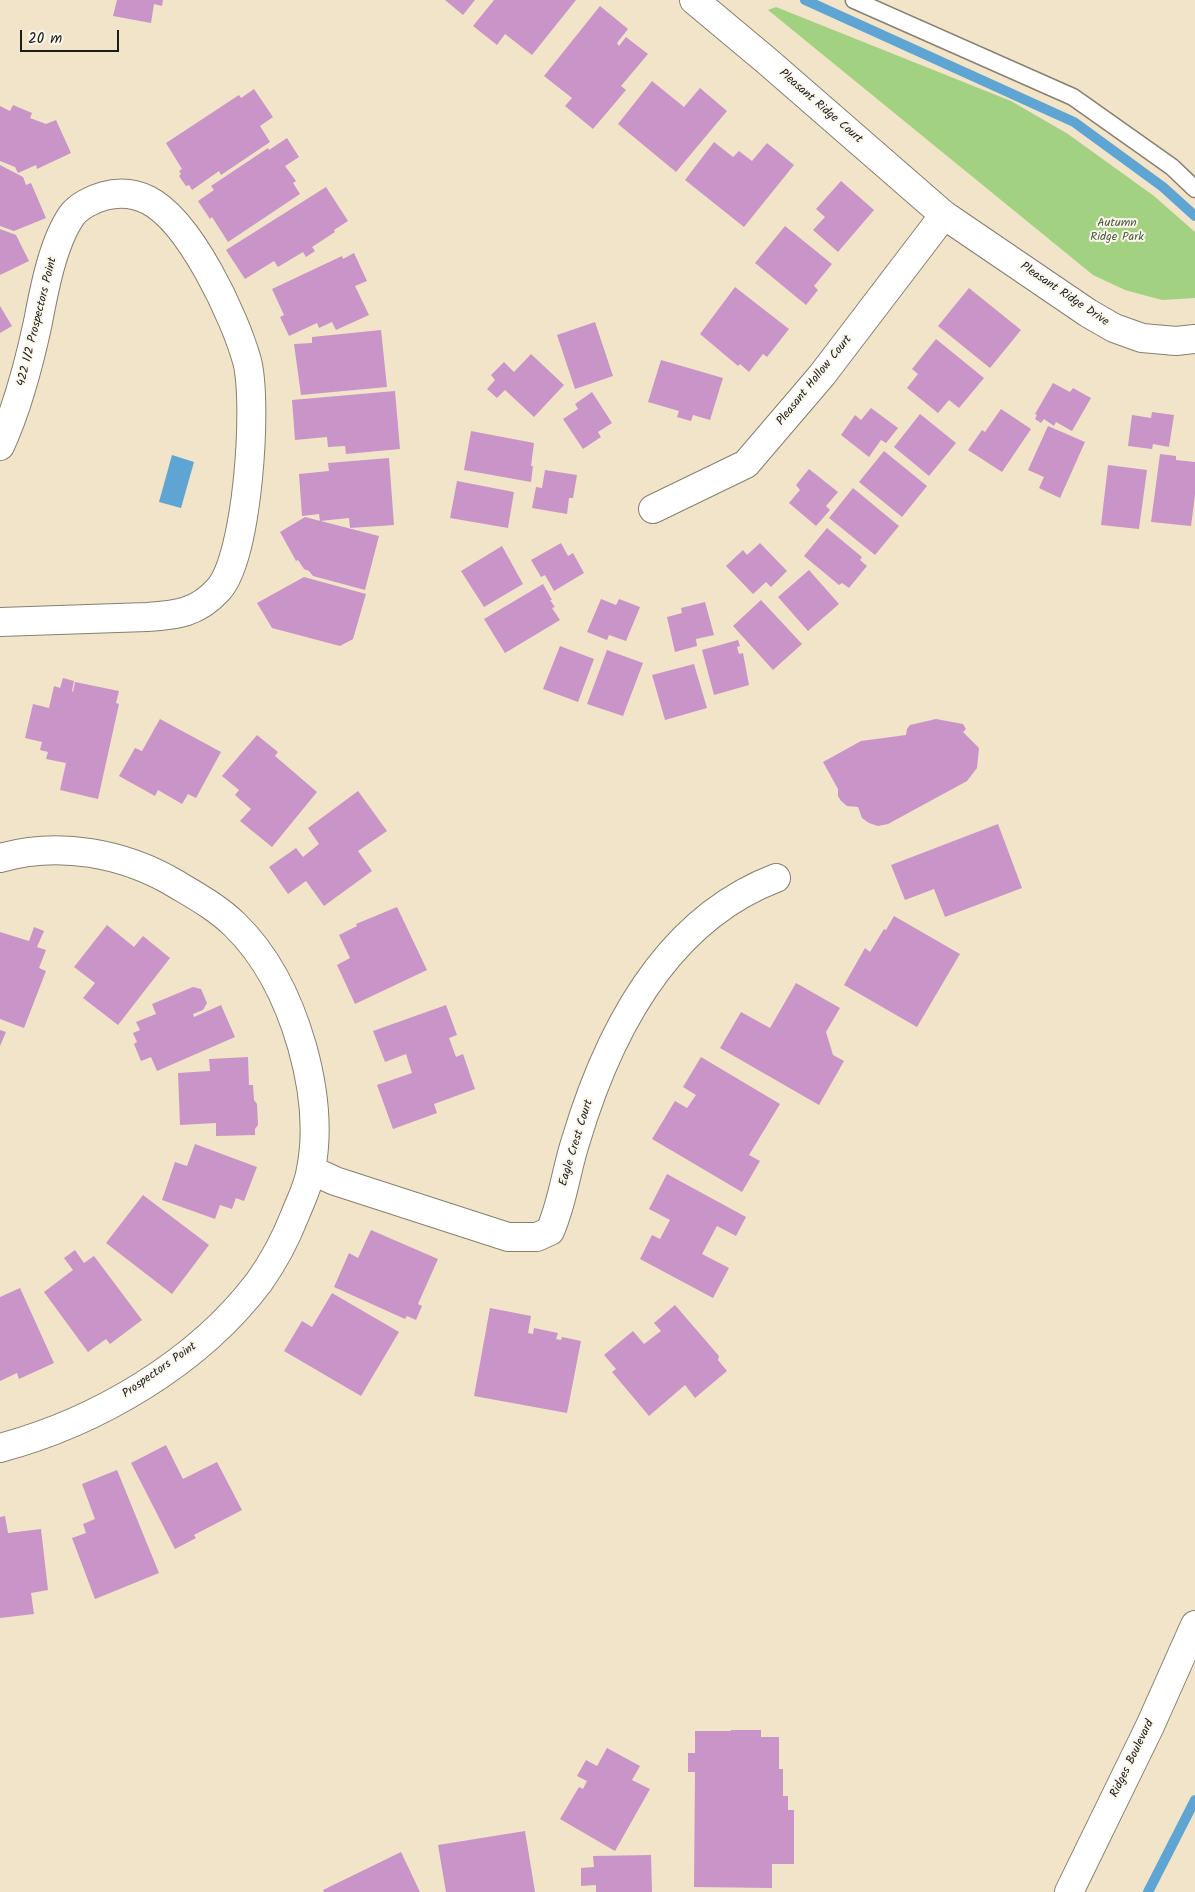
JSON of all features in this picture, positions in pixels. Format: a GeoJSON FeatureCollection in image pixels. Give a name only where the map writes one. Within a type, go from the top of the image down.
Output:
{"type":"FeatureCollection","features":[{"type":"Feature","properties":{"kind":"street","name":"Pleasant Ridge Court"},"geometry":{"type":"LineString","coordinates":[[694,0],[944,215]]}},
{"type":"Feature","properties":{"kind":"street","name":"422 1/2 Prospectors Point"},"geometry":{"type":"LineString","coordinates":[[0,446],[12,418],[26,370],[51,266],[64,229],[73,213],[99,197],[114,193],[133,194],[150,200],[173,221],[198,254],[213,278],[227,308],[247,362],[251,395],[248,487],[238,542],[230,569],[220,588],[206,602],[190,611],[170,616],[0,622]]}},
{"type":"Feature","properties":{"kind":"street","name":"Pleasant Ridge Drive"},"geometry":{"type":"LineString","coordinates":[[944,215],[1088,313],[1114,328],[1142,338],[1176,341],[1195,339]]}},
{"type":"Feature","properties":{"kind":"street","name":"Pleasant Hollow Court"},"geometry":{"type":"LineString","coordinates":[[653,509],[746,464],[822,375],[944,215]]}},
{"type":"Feature","properties":{"kind":"street","name":"Prospectors Point"},"geometry":{"type":"LineString","coordinates":[[0,1448],[51,1431],[119,1400],[176,1364],[236,1310],[259,1282],[276,1256],[302,1199],[311,1170],[314,1127],[312,1086],[294,1019],[270,969],[235,924],[210,904],[162,876],[114,857],[84,852],[45,851],[1,854]]}},
{"type":"Feature","properties":{"kind":"street","name":"Eagle Crest Court"},"geometry":{"type":"LineString","coordinates":[[311,1170],[335,1181],[508,1237],[538,1237],[550,1231],[557,1216],[575,1141],[591,1095],[620,1030],[646,986],[677,946],[713,912],[757,885],[776,878]]}},
{"type":"Feature","properties":{"kind":"street","name":"Ridges Boulevard"},"geometry":{"type":"LineString","coordinates":[[1069,1892],[1150,1726],[1195,1625]]}},
{"type":"Feature","properties":{"kind":"lane"},"geometry":{"type":"LineString","coordinates":[[854,0],[1074,97],[1172,166],[1195,189]]}},
{"type":"Feature","properties":{"kind":"green space","name":"Autumn Ridge Park"},"geometry":{"type":"Polygon","coordinates":[[[776,7],[1011,101],[1068,134],[1154,196],[1195,232],[1195,298],[1162,300],[1125,290],[1093,275],[768,10],[776,7]]]}},
{"type":"Feature","properties":{"kind":"water"},"geometry":{"type":"Polygon","coordinates":[[[172,455],[194,462],[181,508],[159,502],[172,455]]]}},
{"type":"Feature","properties":{"kind":"building"},"geometry":{"type":"Polygon","coordinates":[[[117,0],[163,0],[162,6],[154,4],[151,23],[113,16],[117,0]]]}},
{"type":"Feature","properties":{"kind":"building"},"geometry":{"type":"Polygon","coordinates":[[[445,0],[475,0],[463,15],[445,0]]]}},
{"type":"Feature","properties":{"kind":"building"},"geometry":{"type":"Polygon","coordinates":[[[494,0],[576,0],[532,55],[505,34],[497,45],[473,26],[494,0]]]}},
{"type":"Feature","properties":{"kind":"building"},"geometry":{"type":"Polygon","coordinates":[[[600,6],[628,29],[617,43],[619,46],[626,37],[648,54],[621,86],[626,90],[593,129],[565,106],[572,98],[544,76],[600,6]]]}},
{"type":"Feature","properties":{"kind":"building"},"geometry":{"type":"Polygon","coordinates":[[[652,81],[684,107],[700,88],[727,111],[676,172],[618,124],[652,81]]]}},
{"type":"Feature","properties":{"kind":"building"},"geometry":{"type":"Polygon","coordinates":[[[254,89],[273,117],[260,126],[270,142],[221,175],[219,171],[192,190],[189,185],[186,186],[179,176],[181,174],[179,171],[182,169],[166,143],[239,95],[241,98],[254,89]]]}},
{"type":"Feature","properties":{"kind":"building"},"geometry":{"type":"Polygon","coordinates":[[[13,105],[32,113],[30,118],[46,124],[56,120],[71,153],[37,169],[36,165],[18,173],[15,167],[0,161],[0,106],[10,111],[13,105]]]}},
{"type":"Feature","properties":{"kind":"building"},"geometry":{"type":"Polygon","coordinates":[[[287,138],[299,157],[285,166],[296,181],[293,183],[300,194],[228,242],[212,217],[210,219],[198,201],[214,190],[211,186],[268,148],[269,150],[287,138]]]}},
{"type":"Feature","properties":{"kind":"building"},"geometry":{"type":"Polygon","coordinates":[[[714,142],[733,157],[739,151],[752,161],[767,143],[794,165],[744,227],[685,180],[714,142]]]}},
{"type":"Feature","properties":{"kind":"building"},"geometry":{"type":"Polygon","coordinates":[[[0,165],[23,177],[26,185],[31,183],[46,218],[14,231],[0,226],[0,165]]]}},
{"type":"Feature","properties":{"kind":"building"},"geometry":{"type":"Polygon","coordinates":[[[841,181],[874,210],[838,252],[813,230],[825,217],[816,209],[841,181]]]}},
{"type":"Feature","properties":{"kind":"building"},"geometry":{"type":"Polygon","coordinates":[[[326,187],[348,221],[312,247],[315,251],[306,257],[303,252],[278,267],[274,261],[245,279],[226,250],[326,187]]]}},
{"type":"Feature","properties":{"kind":"building"},"geometry":{"type":"Polygon","coordinates":[[[785,226],[832,264],[814,286],[818,290],[806,305],[755,263],[785,226]]]}},
{"type":"Feature","properties":{"kind":"building"},"geometry":{"type":"Polygon","coordinates":[[[0,229],[16,235],[29,261],[0,275],[0,229]]]}},
{"type":"Feature","properties":{"kind":"building"},"geometry":{"type":"Polygon","coordinates":[[[354,253],[367,281],[355,286],[369,315],[336,330],[332,322],[319,328],[317,323],[289,336],[280,317],[284,315],[272,289],[342,256],[343,259],[354,253]]]}},
{"type":"Feature","properties":{"kind":"building"},"geometry":{"type":"Polygon","coordinates":[[[735,287],[789,329],[767,357],[763,354],[749,372],[740,364],[738,366],[700,334],[735,287]]]}},
{"type":"Feature","properties":{"kind":"building"},"geometry":{"type":"Polygon","coordinates":[[[969,288],[1021,330],[990,368],[938,326],[969,288]]]}},
{"type":"Feature","properties":{"kind":"building"},"geometry":{"type":"Polygon","coordinates":[[[0,306],[12,326],[0,333],[0,306]]]}},
{"type":"Feature","properties":{"kind":"building"},"geometry":{"type":"Polygon","coordinates":[[[595,322],[613,376],[575,389],[557,335],[595,322]]]}},
{"type":"Feature","properties":{"kind":"building"},"geometry":{"type":"Polygon","coordinates":[[[381,330],[387,387],[301,395],[294,344],[312,343],[312,337],[381,330]]]}},
{"type":"Feature","properties":{"kind":"building"},"geometry":{"type":"Polygon","coordinates":[[[936,339],[984,378],[959,408],[949,400],[938,413],[907,388],[918,374],[912,369],[936,339]]]}},
{"type":"Feature","properties":{"kind":"building"},"geometry":{"type":"Polygon","coordinates":[[[531,354],[564,385],[534,417],[505,390],[497,398],[487,389],[495,380],[491,375],[504,362],[514,372],[531,354]]]}},
{"type":"Feature","properties":{"kind":"building"},"geometry":{"type":"Polygon","coordinates":[[[661,360],[723,378],[710,420],[693,415],[691,421],[677,417],[679,411],[648,402],[661,360]]]}},
{"type":"Feature","properties":{"kind":"building"},"geometry":{"type":"Polygon","coordinates":[[[1053,383],[1070,392],[1073,388],[1091,398],[1072,431],[1056,422],[1054,426],[1044,419],[1041,423],[1035,419],[1037,415],[1035,414],[1053,383]]]}},
{"type":"Feature","properties":{"kind":"building"},"geometry":{"type":"Polygon","coordinates":[[[395,391],[400,449],[346,454],[345,446],[328,447],[327,437],[295,440],[292,400],[395,391]]]}},
{"type":"Feature","properties":{"kind":"building"},"geometry":{"type":"Polygon","coordinates":[[[592,392],[612,423],[598,432],[601,437],[583,449],[563,419],[578,409],[575,404],[592,392]]]}},
{"type":"Feature","properties":{"kind":"building"},"geometry":{"type":"Polygon","coordinates":[[[871,408],[898,428],[886,443],[881,440],[869,457],[841,435],[855,415],[861,420],[871,408]]]}},
{"type":"Feature","properties":{"kind":"building"},"geometry":{"type":"Polygon","coordinates":[[[1001,409],[1031,429],[1002,472],[968,450],[982,430],[985,432],[1001,409]]]}},
{"type":"Feature","properties":{"kind":"building"},"geometry":{"type":"Polygon","coordinates":[[[1152,412],[1174,415],[1169,447],[1153,444],[1152,449],[1128,446],[1132,415],[1151,418],[1152,412]]]}},
{"type":"Feature","properties":{"kind":"building"},"geometry":{"type":"Polygon","coordinates":[[[920,414],[956,443],[929,476],[894,447],[920,414]]]}},
{"type":"Feature","properties":{"kind":"building"},"geometry":{"type":"Polygon","coordinates":[[[1048,426],[1085,442],[1060,498],[1039,488],[1044,477],[1028,470],[1048,426]]]}},
{"type":"Feature","properties":{"kind":"building"},"geometry":{"type":"Polygon","coordinates":[[[471,431],[534,443],[531,482],[464,470],[471,431]]]}},
{"type":"Feature","properties":{"kind":"building"},"geometry":{"type":"Polygon","coordinates":[[[884,451],[927,486],[902,517],[859,482],[884,451]]]}},
{"type":"Feature","properties":{"kind":"building"},"geometry":{"type":"Polygon","coordinates":[[[1160,454],[1176,456],[1176,460],[1195,462],[1195,495],[1191,526],[1151,522],[1160,454]]]}},
{"type":"Feature","properties":{"kind":"building"},"geometry":{"type":"Polygon","coordinates":[[[389,458],[394,525],[350,528],[349,518],[320,521],[319,514],[302,516],[299,474],[329,471],[328,463],[389,458]]]}},
{"type":"Feature","properties":{"kind":"building"},"geometry":{"type":"Polygon","coordinates":[[[1108,465],[1147,470],[1139,529],[1101,525],[1108,465]]]}},
{"type":"Feature","properties":{"kind":"building"},"geometry":{"type":"Polygon","coordinates":[[[809,469],[838,492],[826,506],[830,510],[816,526],[789,503],[800,490],[796,485],[809,469]]]}},
{"type":"Feature","properties":{"kind":"building"},"geometry":{"type":"Polygon","coordinates":[[[545,470],[577,475],[573,498],[569,498],[567,514],[532,508],[536,487],[542,488],[545,470]]]}},
{"type":"Feature","properties":{"kind":"building"},"geometry":{"type":"Polygon","coordinates":[[[457,481],[514,492],[508,528],[450,518],[457,481]]]}},
{"type":"Feature","properties":{"kind":"building"},"geometry":{"type":"Polygon","coordinates":[[[853,488],[899,526],[875,555],[829,518],[853,488]]]}},
{"type":"Feature","properties":{"kind":"building"},"geometry":{"type":"Polygon","coordinates":[[[305,517],[379,536],[365,590],[313,576],[304,569],[298,560],[296,561],[280,532],[305,517]]]}},
{"type":"Feature","properties":{"kind":"building"},"geometry":{"type":"Polygon","coordinates":[[[827,528],[862,557],[860,560],[867,566],[849,588],[842,583],[839,585],[804,556],[827,528]]]}},
{"type":"Feature","properties":{"kind":"building"},"geometry":{"type":"Polygon","coordinates":[[[561,543],[568,556],[573,553],[584,573],[554,591],[545,575],[541,577],[531,560],[561,543]]]}},
{"type":"Feature","properties":{"kind":"building"},"geometry":{"type":"Polygon","coordinates":[[[760,543],[787,571],[771,587],[766,582],[753,594],[726,566],[743,550],[747,555],[760,543]]]}},
{"type":"Feature","properties":{"kind":"building"},"geometry":{"type":"Polygon","coordinates":[[[502,546],[523,584],[484,607],[461,571],[502,546]]]}},
{"type":"Feature","properties":{"kind":"building"},"geometry":{"type":"Polygon","coordinates":[[[809,570],[839,604],[808,631],[778,597],[809,570]]]}},
{"type":"Feature","properties":{"kind":"building"},"geometry":{"type":"Polygon","coordinates":[[[304,577],[366,594],[353,639],[340,646],[272,628],[257,603],[304,577]]]}},
{"type":"Feature","properties":{"kind":"building"},"geometry":{"type":"Polygon","coordinates":[[[543,584],[555,607],[552,608],[560,620],[505,653],[484,619],[543,584]]]}},
{"type":"Feature","properties":{"kind":"building"},"geometry":{"type":"Polygon","coordinates":[[[601,599],[616,605],[619,599],[640,607],[626,641],[609,635],[607,640],[587,632],[601,599]]]}},
{"type":"Feature","properties":{"kind":"building"},"geometry":{"type":"Polygon","coordinates":[[[761,600],[802,644],[773,670],[733,626],[761,600]]]}},
{"type":"Feature","properties":{"kind":"building"},"geometry":{"type":"Polygon","coordinates":[[[705,602],[714,635],[696,639],[697,646],[675,652],[667,617],[682,613],[681,608],[705,602]]]}},
{"type":"Feature","properties":{"kind":"building"},"geometry":{"type":"Polygon","coordinates":[[[738,640],[740,646],[737,647],[739,654],[743,653],[749,685],[714,695],[702,650],[738,640]]]}},
{"type":"Feature","properties":{"kind":"building"},"geometry":{"type":"Polygon","coordinates":[[[560,646],[594,659],[578,702],[543,689],[560,646]]]}},
{"type":"Feature","properties":{"kind":"building"},"geometry":{"type":"Polygon","coordinates":[[[607,650],[643,663],[623,716],[587,704],[607,650]]]}},
{"type":"Feature","properties":{"kind":"building"},"geometry":{"type":"Polygon","coordinates":[[[694,664],[707,708],[665,720],[652,675],[694,664]]]}},
{"type":"Feature","properties":{"kind":"building"},"geometry":{"type":"Polygon","coordinates":[[[63,678],[74,681],[73,692],[75,682],[119,691],[116,703],[119,704],[98,799],[60,790],[66,763],[46,759],[48,752],[40,750],[42,742],[25,738],[33,704],[49,708],[54,686],[60,688],[63,678]]]}},
{"type":"Feature","properties":{"kind":"building"},"geometry":{"type":"Polygon","coordinates":[[[160,719],[221,752],[196,798],[188,794],[182,804],[158,790],[155,796],[119,776],[135,748],[142,751],[160,719]]]}},
{"type":"Feature","properties":{"kind":"building"},"geometry":{"type":"Polygon","coordinates":[[[936,719],[963,724],[966,729],[963,732],[979,748],[977,768],[967,781],[888,824],[878,826],[862,818],[858,807],[847,806],[841,801],[838,796],[838,789],[823,762],[861,741],[906,735],[910,725],[936,719]]]}},
{"type":"Feature","properties":{"kind":"building"},"geometry":{"type":"Polygon","coordinates":[[[257,735],[278,752],[275,756],[317,792],[272,847],[240,821],[251,809],[235,795],[239,790],[222,776],[257,735]]]}},
{"type":"Feature","properties":{"kind":"building"},"geometry":{"type":"Polygon","coordinates":[[[358,791],[387,831],[358,851],[372,871],[324,906],[306,881],[288,894],[269,867],[296,848],[303,857],[319,844],[308,828],[358,791]]]}},
{"type":"Feature","properties":{"kind":"building"},"geometry":{"type":"Polygon","coordinates":[[[998,824],[1022,888],[945,917],[934,889],[905,900],[891,865],[998,824]]]}},
{"type":"Feature","properties":{"kind":"building"},"geometry":{"type":"Polygon","coordinates":[[[397,907],[427,970],[355,1004],[337,965],[350,958],[339,935],[357,926],[356,924],[397,907]]]}},
{"type":"Feature","properties":{"kind":"building"},"geometry":{"type":"Polygon","coordinates":[[[894,916],[960,954],[917,1027],[844,985],[865,948],[870,952],[894,916]]]}},
{"type":"Feature","properties":{"kind":"building"},"geometry":{"type":"Polygon","coordinates":[[[107,925],[134,947],[143,936],[170,958],[118,1025],[83,998],[95,983],[74,967],[107,925]]]}},
{"type":"Feature","properties":{"kind":"building"},"geometry":{"type":"Polygon","coordinates":[[[34,927],[44,931],[37,947],[46,950],[39,968],[46,971],[24,1028],[0,1019],[0,932],[29,941],[34,927]]]}},
{"type":"Feature","properties":{"kind":"building"},"geometry":{"type":"Polygon","coordinates":[[[796,983],[840,1008],[826,1032],[833,1055],[844,1061],[819,1105],[720,1048],[741,1012],[770,1028],[796,983]]]}},
{"type":"Feature","properties":{"kind":"building"},"geometry":{"type":"Polygon","coordinates":[[[193,987],[201,989],[207,1003],[203,1010],[193,1014],[194,1017],[221,1005],[235,1037],[157,1071],[151,1057],[141,1061],[134,1044],[137,1042],[133,1033],[140,1030],[136,1022],[156,1014],[152,1004],[193,987]]]}},
{"type":"Feature","properties":{"kind":"building"},"geometry":{"type":"Polygon","coordinates":[[[446,1005],[457,1035],[449,1038],[456,1057],[463,1054],[475,1089],[434,1104],[437,1113],[393,1129],[377,1085],[412,1073],[406,1054],[385,1062],[373,1031],[446,1005]]]}},
{"type":"Feature","properties":{"kind":"building"},"geometry":{"type":"Polygon","coordinates":[[[0,1030],[6,1032],[0,1046],[0,1030]]]}},
{"type":"Feature","properties":{"kind":"building"},"geometry":{"type":"Polygon","coordinates":[[[248,1057],[249,1085],[253,1085],[254,1100],[257,1104],[258,1125],[255,1129],[255,1135],[216,1136],[216,1123],[180,1125],[178,1073],[210,1071],[209,1059],[248,1057]]]}},
{"type":"Feature","properties":{"kind":"building"},"geometry":{"type":"Polygon","coordinates":[[[701,1057],[780,1104],[749,1155],[760,1161],[742,1192],[652,1139],[675,1101],[687,1108],[696,1095],[683,1087],[701,1057]]]}},
{"type":"Feature","properties":{"kind":"building"},"geometry":{"type":"Polygon","coordinates":[[[195,1144],[257,1167],[244,1201],[236,1198],[232,1209],[220,1205],[215,1219],[162,1200],[175,1162],[187,1166],[195,1144]]]}},
{"type":"Feature","properties":{"kind":"building"},"geometry":{"type":"Polygon","coordinates":[[[667,1174],[746,1217],[736,1236],[717,1226],[702,1254],[729,1268],[713,1298],[640,1259],[652,1235],[660,1239],[670,1220],[649,1209],[667,1174]]]}},
{"type":"Feature","properties":{"kind":"building"},"geometry":{"type":"Polygon","coordinates":[[[143,1195],[209,1245],[172,1294],[106,1243],[143,1195]]]}},
{"type":"Feature","properties":{"kind":"building"},"geometry":{"type":"Polygon","coordinates":[[[371,1230],[438,1259],[418,1304],[422,1306],[416,1320],[407,1316],[405,1319],[334,1287],[349,1253],[358,1258],[371,1230]]]}},
{"type":"Feature","properties":{"kind":"building"},"geometry":{"type":"Polygon","coordinates":[[[75,1250],[84,1263],[94,1256],[142,1320],[110,1344],[106,1339],[88,1352],[44,1292],[73,1270],[64,1258],[75,1250]]]}},
{"type":"Feature","properties":{"kind":"building"},"geometry":{"type":"Polygon","coordinates":[[[20,1288],[54,1363],[19,1379],[17,1373],[0,1381],[0,1297],[20,1288]]]}},
{"type":"Feature","properties":{"kind":"building"},"geometry":{"type":"Polygon","coordinates":[[[332,1293],[399,1332],[361,1396],[284,1351],[302,1321],[312,1327],[332,1293]]]}},
{"type":"Feature","properties":{"kind":"building"},"geometry":{"type":"Polygon","coordinates":[[[675,1305],[719,1356],[718,1360],[727,1371],[695,1398],[685,1385],[649,1416],[612,1372],[616,1369],[604,1355],[633,1331],[644,1344],[661,1331],[654,1323],[675,1305]]]}},
{"type":"Feature","properties":{"kind":"building"},"geometry":{"type":"Polygon","coordinates":[[[490,1308],[531,1316],[528,1333],[533,1334],[534,1328],[558,1333],[556,1339],[561,1340],[562,1337],[581,1341],[567,1413],[474,1396],[490,1308]]]}},
{"type":"Feature","properties":{"kind":"building"},"geometry":{"type":"Polygon","coordinates":[[[166,1445],[183,1479],[217,1462],[242,1510],[194,1535],[196,1538],[175,1549],[131,1463],[166,1445]]]}},
{"type":"Feature","properties":{"kind":"building"},"geometry":{"type":"Polygon","coordinates":[[[117,1470],[159,1573],[95,1599],[72,1538],[86,1533],[83,1524],[95,1519],[82,1484],[117,1470]]]}},
{"type":"Feature","properties":{"kind":"building"},"geometry":{"type":"Polygon","coordinates":[[[5,1516],[8,1533],[41,1529],[48,1590],[31,1593],[34,1614],[0,1618],[0,1517],[5,1516]]]}},
{"type":"Feature","properties":{"kind":"building"},"geometry":{"type":"Polygon","coordinates":[[[761,1730],[761,1737],[779,1737],[779,1769],[783,1769],[783,1796],[788,1796],[788,1810],[794,1810],[794,1864],[772,1864],[772,1888],[694,1887],[695,1772],[688,1772],[688,1753],[695,1753],[695,1731],[761,1730]]]}},
{"type":"Feature","properties":{"kind":"building"},"geometry":{"type":"Polygon","coordinates":[[[607,1748],[640,1766],[632,1780],[650,1789],[615,1851],[560,1819],[579,1787],[583,1789],[587,1781],[577,1776],[586,1760],[597,1766],[607,1748]]]}},
{"type":"Feature","properties":{"kind":"building"},"geometry":{"type":"Polygon","coordinates":[[[525,1831],[535,1892],[446,1892],[438,1845],[525,1831]]]}},
{"type":"Feature","properties":{"kind":"building"},"geometry":{"type":"Polygon","coordinates":[[[401,1852],[420,1892],[324,1892],[323,1890],[401,1852]]]}},
{"type":"Feature","properties":{"kind":"building"},"geometry":{"type":"Polygon","coordinates":[[[651,1855],[652,1892],[596,1892],[596,1885],[581,1886],[581,1868],[594,1867],[593,1856],[651,1855]]]}},
{"type":"Feature","properties":{"kind":"waterway"},"geometry":{"type":"LineString","coordinates":[[805,0],[1074,122],[1163,187],[1195,216]]}},
{"type":"Feature","properties":{"kind":"waterway"},"geometry":{"type":"LineString","coordinates":[[1148,1892],[1195,1800]]}}]}
